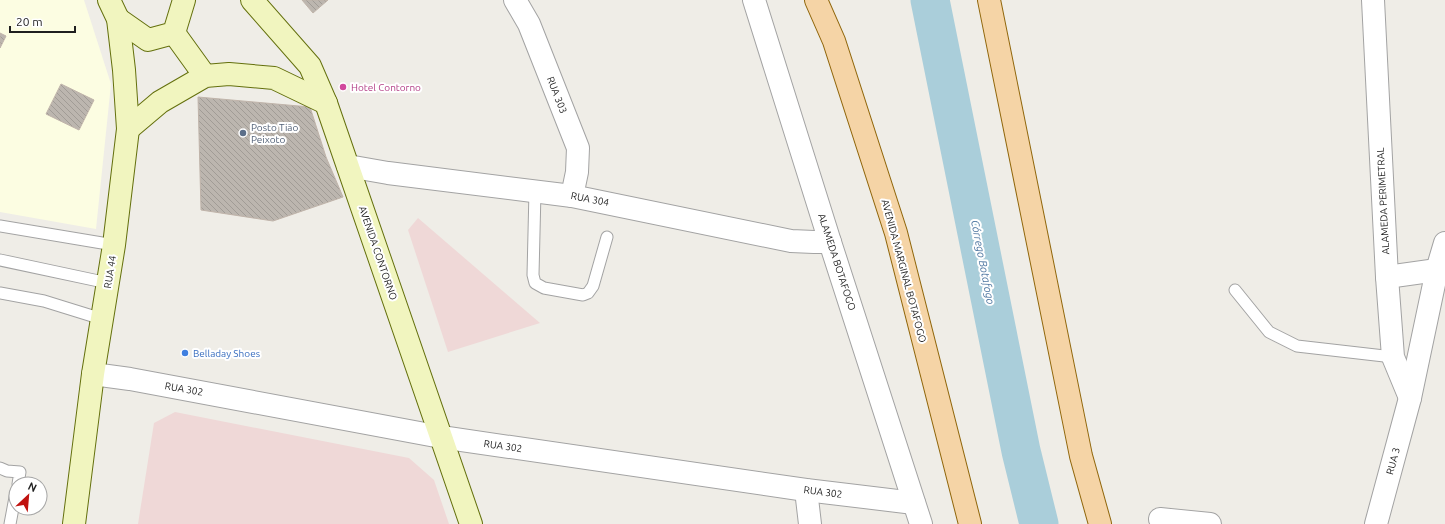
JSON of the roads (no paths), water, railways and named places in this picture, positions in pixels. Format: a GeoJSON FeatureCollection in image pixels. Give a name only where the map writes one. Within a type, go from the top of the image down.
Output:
{"type":"FeatureCollection","features":[{"type":"Feature","properties":{"kind":"main road"},"geometry":{"type":"LineString","coordinates":[[174,33],[184,0]]}},
{"type":"Feature","properties":{"kind":"main road","name":"AVENIDA CONTORNO"},"geometry":{"type":"LineString","coordinates":[[252,0],[310,66],[326,103],[471,524]]}},
{"type":"Feature","properties":{"kind":"main road","name":"AVENIDA MARGINAL BOTAFOGO"},"geometry":{"type":"LineString","coordinates":[[816,0],[834,41],[896,234],[970,524]]}},
{"type":"Feature","properties":{"kind":"main road"},"geometry":{"type":"LineString","coordinates":[[988,0],[1081,456],[1100,524]]}},
{"type":"Feature","properties":{"kind":"main road"},"geometry":{"type":"LineString","coordinates":[[114,10],[148,40],[174,33]]}},
{"type":"Feature","properties":{"kind":"main road","name":"RUA 44"},"geometry":{"type":"LineString","coordinates":[[74,524],[93,374],[114,245],[128,129],[124,70],[114,10]]}},
{"type":"Feature","properties":{"kind":"main road"},"geometry":{"type":"LineString","coordinates":[[174,33],[205,76]]}},
{"type":"Feature","properties":{"kind":"main road"},"geometry":{"type":"LineString","coordinates":[[128,129],[160,102],[205,76],[229,74],[274,78],[326,103]]}},
{"type":"Feature","properties":{"kind":"street","name":"RUA 303"},"geometry":{"type":"LineString","coordinates":[[515,0],[529,24],[578,148],[577,172],[572,196]]}},
{"type":"Feature","properties":{"kind":"street","name":"ALAMEDA BOTAFOGO"},"geometry":{"type":"LineString","coordinates":[[754,0],[921,524]]}},
{"type":"Feature","properties":{"kind":"street","name":"ALAMEDA PERIMETRAL"},"geometry":{"type":"LineString","coordinates":[[1373,0],[1387,277],[1393,357],[1410,398]]}},
{"type":"Feature","properties":{"kind":"street","name":"RUA 304"},"geometry":{"type":"LineString","coordinates":[[348,166],[388,173],[572,196],[791,240],[830,242]]}},
{"type":"Feature","properties":{"kind":"street","name":"RUA 3"},"geometry":{"type":"LineString","coordinates":[[1376,524],[1410,398],[1441,271],[1445,243]]}},
{"type":"Feature","properties":{"kind":"street"},"geometry":{"type":"LineString","coordinates":[[1387,277],[1441,271]]}},
{"type":"Feature","properties":{"kind":"street","name":"RUA 302"},"geometry":{"type":"LineString","coordinates":[[93,374],[441,437],[806,490],[914,503]]}},
{"type":"Feature","properties":{"kind":"street"},"geometry":{"type":"LineString","coordinates":[[806,490],[810,524]]}},
{"type":"Feature","properties":{"kind":"street"},"geometry":{"type":"LineString","coordinates":[[1160,520],[1210,524]]}},
{"type":"Feature","properties":{"kind":"lane"},"geometry":{"type":"LineString","coordinates":[[535,191],[533,275],[535,282],[544,288],[583,295],[588,293],[594,286],[607,237]]}},
{"type":"Feature","properties":{"kind":"lane"},"geometry":{"type":"LineString","coordinates":[[0,226],[114,245]]}},
{"type":"Feature","properties":{"kind":"lane"},"geometry":{"type":"LineString","coordinates":[[0,260],[108,283]]}},
{"type":"Feature","properties":{"kind":"lane"},"geometry":{"type":"LineString","coordinates":[[1235,290],[1269,332],[1297,346],[1393,357]]}},
{"type":"Feature","properties":{"kind":"lane"},"geometry":{"type":"LineString","coordinates":[[0,293],[44,301],[102,319]]}},
{"type":"Feature","properties":{"kind":"lane"},"geometry":{"type":"LineString","coordinates":[[0,468],[7,471],[20,472],[19,476]]}},
{"type":"Feature","properties":{"kind":"waterway","name":"Córrego Botafogo"},"geometry":{"type":"LineString","coordinates":[[930,0],[1021,451],[1039,524]]}},
{"type":"Feature","properties":{"kind":"place","name":"Hotel Contorno"},"geometry":{"type":"Point","coordinates":[343,87]}},
{"type":"Feature","properties":{"kind":"place","name":"Posto Tião Peixoto"},"geometry":{"type":"Point","coordinates":[243,133]}},
{"type":"Feature","properties":{"kind":"place","name":"Belladay Shoes"},"geometry":{"type":"Point","coordinates":[185,353]}}]}
